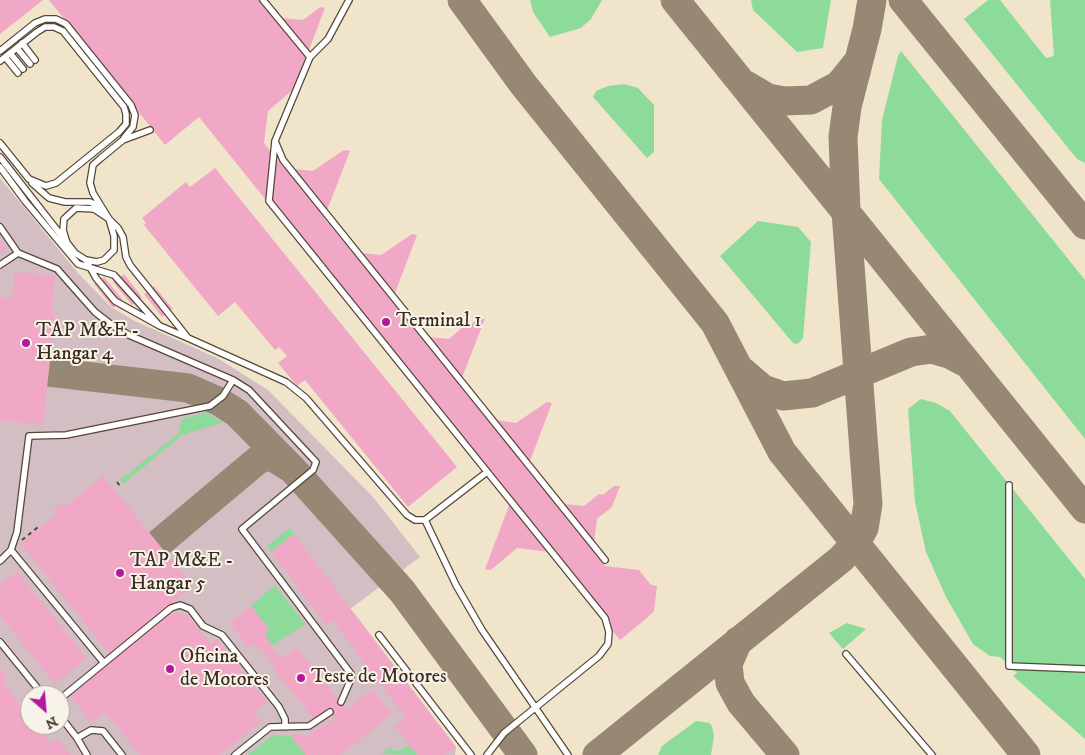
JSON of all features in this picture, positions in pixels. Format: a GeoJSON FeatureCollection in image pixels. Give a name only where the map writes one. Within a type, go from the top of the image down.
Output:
{"type":"FeatureCollection","features":[{"type":"Feature","properties":{"kind":"lane"},"geometry":{"type":"LineString","coordinates":[[263,0],[310,57]]}},
{"type":"Feature","properties":{"kind":"lane"},"geometry":{"type":"LineString","coordinates":[[349,0],[328,39],[310,57],[275,141],[269,201],[605,618],[609,632],[608,644],[599,656],[504,733],[486,755]]}},
{"type":"Feature","properties":{"kind":"lane"},"geometry":{"type":"LineString","coordinates":[[0,51],[35,23],[45,19],[56,19],[66,24],[131,105],[135,115],[133,127],[123,140],[93,165],[90,174],[93,193],[106,211],[109,219],[114,236],[114,250],[104,260],[97,262],[86,260],[74,253],[0,157]]}},
{"type":"Feature","properties":{"kind":"lane"},"geometry":{"type":"LineString","coordinates":[[21,72],[5,57],[45,27],[54,27],[63,31],[124,107],[126,114],[126,124],[118,132],[56,183],[42,186],[29,179]]}},
{"type":"Feature","properties":{"kind":"lane"},"geometry":{"type":"LineString","coordinates":[[20,46],[33,62]]}},
{"type":"Feature","properties":{"kind":"lane"},"geometry":{"type":"LineString","coordinates":[[123,140],[150,130]]}},
{"type":"Feature","properties":{"kind":"lane"},"geometry":{"type":"LineString","coordinates":[[275,141],[283,160],[605,560]]}},
{"type":"Feature","properties":{"kind":"lane"},"geometry":{"type":"LineString","coordinates":[[0,143],[38,190],[49,198],[65,202],[90,202],[106,211]]}},
{"type":"Feature","properties":{"kind":"lane"},"geometry":{"type":"LineString","coordinates":[[0,167],[78,264],[90,269],[105,270],[114,275],[160,326]]}},
{"type":"Feature","properties":{"kind":"lane"},"geometry":{"type":"LineString","coordinates":[[67,243],[63,230],[64,219],[76,208],[94,209],[109,219],[123,237],[126,257],[130,265],[188,338]]}},
{"type":"Feature","properties":{"kind":"lane"},"geometry":{"type":"LineString","coordinates":[[0,227],[18,252],[56,270],[95,312],[113,326],[129,335],[233,380],[249,390],[316,462],[313,470],[242,529],[351,674],[351,679],[341,702]]}},
{"type":"Feature","properties":{"kind":"lane"},"geometry":{"type":"LineString","coordinates":[[0,264],[18,252]]}},
{"type":"Feature","properties":{"kind":"lane"},"geometry":{"type":"LineString","coordinates":[[86,260],[90,269],[114,301],[160,326],[286,382],[306,398],[407,515],[415,520],[425,520],[486,472]]}},
{"type":"Feature","properties":{"kind":"lane"},"geometry":{"type":"LineString","coordinates":[[0,561],[10,550],[19,522],[29,436],[66,435],[210,406],[223,396],[233,380]]}},
{"type":"Feature","properties":{"kind":"lane"},"geometry":{"type":"LineString","coordinates":[[1009,485],[1009,666],[1085,669]]}},
{"type":"Feature","properties":{"kind":"lane"},"geometry":{"type":"LineString","coordinates":[[425,520],[456,585],[482,630],[568,755]]}},
{"type":"Feature","properties":{"kind":"lane"},"geometry":{"type":"LineString","coordinates":[[10,550],[104,663]]}},
{"type":"Feature","properties":{"kind":"lane"},"geometry":{"type":"LineString","coordinates":[[70,691],[171,608],[185,606],[190,608],[204,626],[222,635],[279,707],[285,726]]}},
{"type":"Feature","properties":{"kind":"lane"},"geometry":{"type":"LineString","coordinates":[[379,635],[471,755]]}},
{"type":"Feature","properties":{"kind":"lane"},"geometry":{"type":"LineString","coordinates":[[0,642],[35,685]]}},
{"type":"Feature","properties":{"kind":"lane"},"geometry":{"type":"LineString","coordinates":[[846,654],[932,755]]}},
{"type":"Feature","properties":{"kind":"lane"},"geometry":{"type":"LineString","coordinates":[[235,755],[267,729],[285,726],[309,726],[330,712]]}},
{"type":"Feature","properties":{"kind":"lane"},"geometry":{"type":"LineString","coordinates":[[70,729],[87,755]]}},
{"type":"Feature","properties":{"kind":"lane"},"geometry":{"type":"LineString","coordinates":[[77,738],[90,730],[103,732],[122,755]]}},
{"type":"Feature","properties":{"kind":"path"},"geometry":{"type":"LineString","coordinates":[[117,482],[120,486]]}},
{"type":"Feature","properties":{"kind":"path"},"geometry":{"type":"LineString","coordinates":[[22,540],[38,528]]}},
{"type":"Feature","properties":{"kind":"shaded area"},"geometry":{"type":"Polygon","coordinates":[[[0,178],[78,273],[111,307],[135,321],[219,359],[268,390],[373,497],[420,557],[350,609],[456,747],[455,755],[0,755],[0,178]]]}},
{"type":"Feature","properties":{"kind":"green space"},"geometry":{"type":"Polygon","coordinates":[[[530,0],[602,0],[591,19],[581,28],[550,37],[533,12],[530,0]]]}},
{"type":"Feature","properties":{"kind":"green space"},"geometry":{"type":"Polygon","coordinates":[[[751,0],[831,0],[823,48],[797,52],[753,10],[751,0]]]}},
{"type":"Feature","properties":{"kind":"green space"},"geometry":{"type":"Polygon","coordinates":[[[988,0],[1000,0],[1046,58],[1054,56],[1050,0],[1085,0],[1085,163],[1077,159],[964,19],[988,0]]]}},
{"type":"Feature","properties":{"kind":"green space"},"geometry":{"type":"Polygon","coordinates":[[[901,51],[1085,280],[1085,439],[879,179],[882,120],[898,56],[901,51]]]}},
{"type":"Feature","properties":{"kind":"green space"},"geometry":{"type":"Polygon","coordinates":[[[624,84],[638,88],[654,105],[654,152],[647,158],[593,97],[596,91],[608,86],[624,84]]]}},
{"type":"Feature","properties":{"kind":"green space"},"geometry":{"type":"Polygon","coordinates":[[[758,221],[798,227],[811,242],[803,338],[798,344],[793,343],[720,256],[758,221]]]}},
{"type":"Feature","properties":{"kind":"green space"},"geometry":{"type":"Polygon","coordinates":[[[921,399],[936,403],[950,411],[1085,579],[1085,739],[1013,676],[1017,673],[1000,657],[990,656],[973,644],[946,597],[926,552],[915,502],[908,409],[921,399]]]}},
{"type":"Feature","properties":{"kind":"green space"},"geometry":{"type":"Polygon","coordinates":[[[207,412],[222,423],[182,435],[123,484],[120,480],[178,434],[182,419],[207,412]]]}},
{"type":"Feature","properties":{"kind":"green space"},"geometry":{"type":"Polygon","coordinates":[[[290,528],[294,534],[271,552],[267,546],[290,528]]]}},
{"type":"Feature","properties":{"kind":"green space"},"geometry":{"type":"Polygon","coordinates":[[[275,585],[305,624],[271,646],[265,633],[269,629],[251,606],[275,585]]]}},
{"type":"Feature","properties":{"kind":"green space"},"geometry":{"type":"Polygon","coordinates":[[[847,623],[866,629],[843,649],[829,633],[847,623]]]}},
{"type":"Feature","properties":{"kind":"green space"},"geometry":{"type":"Polygon","coordinates":[[[696,721],[709,723],[712,726],[714,736],[711,755],[658,755],[662,746],[696,721]]]}},
{"type":"Feature","properties":{"kind":"green space"},"geometry":{"type":"Polygon","coordinates":[[[273,735],[291,736],[306,755],[248,755],[273,735]]]}},
{"type":"Feature","properties":{"kind":"green space"},"geometry":{"type":"Polygon","coordinates":[[[409,745],[417,755],[381,754],[390,747],[393,751],[404,749],[409,745]]]}},
{"type":"Feature","properties":{"kind":"building"},"geometry":{"type":"Polygon","coordinates":[[[0,0],[43,0],[0,34],[0,0]]]}},
{"type":"Feature","properties":{"kind":"building","name":"Terminal 1"},"geometry":{"type":"Polygon","coordinates":[[[49,0],[266,0],[281,18],[303,20],[320,7],[325,8],[294,89],[268,111],[264,143],[284,168],[313,171],[344,150],[350,151],[324,218],[352,252],[381,255],[412,234],[417,235],[392,301],[420,336],[449,339],[464,326],[468,327],[479,318],[485,319],[459,385],[487,419],[516,423],[547,402],[552,403],[527,469],[555,503],[584,506],[599,494],[603,495],[614,486],[620,486],[612,507],[597,519],[593,551],[605,566],[639,570],[651,585],[657,586],[654,611],[647,618],[620,640],[549,552],[517,548],[491,570],[485,569],[510,503],[199,117],[165,145],[49,0]]]}},
{"type":"Feature","properties":{"kind":"building"},"geometry":{"type":"Polygon","coordinates":[[[215,168],[457,467],[408,507],[305,380],[297,386],[278,363],[287,356],[279,347],[275,350],[235,302],[218,316],[144,225],[146,223],[142,218],[186,182],[190,187],[215,168]]]}},
{"type":"Feature","properties":{"kind":"building"},"geometry":{"type":"Polygon","coordinates":[[[0,240],[6,249],[0,253],[0,240]]]}},
{"type":"Feature","properties":{"kind":"building","name":"TAP M&E - Hangar 4"},"geometry":{"type":"Polygon","coordinates":[[[15,272],[55,276],[51,313],[55,314],[43,425],[0,420],[0,297],[12,299],[15,272]]]}},
{"type":"Feature","properties":{"kind":"building"},"geometry":{"type":"Polygon","coordinates":[[[124,274],[142,297],[132,305],[113,282],[124,274]]]}},
{"type":"Feature","properties":{"kind":"building"},"geometry":{"type":"Polygon","coordinates":[[[104,277],[123,300],[113,308],[94,284],[104,277]]]}},
{"type":"Feature","properties":{"kind":"building"},"geometry":{"type":"Polygon","coordinates":[[[154,286],[173,309],[162,317],[144,294],[154,286]]]}},
{"type":"Feature","properties":{"kind":"building","name":"TAP M&E - Hangar 5"},"geometry":{"type":"Polygon","coordinates":[[[103,476],[193,586],[110,654],[20,544],[56,514],[53,510],[61,503],[65,507],[103,476]]]}},
{"type":"Feature","properties":{"kind":"building"},"geometry":{"type":"Polygon","coordinates":[[[294,534],[456,747],[445,755],[417,755],[395,726],[406,718],[332,620],[326,625],[271,552],[294,534]]]}},
{"type":"Feature","properties":{"kind":"building"},"geometry":{"type":"Polygon","coordinates":[[[17,572],[87,658],[55,684],[0,615],[0,585],[17,572]]]}},
{"type":"Feature","properties":{"kind":"building","name":"Teste de Motores"},"geometry":{"type":"Polygon","coordinates":[[[251,606],[269,630],[265,633],[271,646],[282,659],[297,648],[347,709],[372,689],[392,714],[341,755],[306,755],[291,736],[294,733],[307,736],[335,718],[327,709],[314,719],[272,667],[275,665],[264,652],[254,644],[249,648],[230,623],[251,606]]]}},
{"type":"Feature","properties":{"kind":"building","name":"Oficina de Motores"},"geometry":{"type":"Polygon","coordinates":[[[170,613],[187,615],[210,643],[216,639],[267,702],[254,713],[261,722],[220,755],[140,755],[105,712],[92,723],[70,694],[170,613]]]}},
{"type":"Feature","properties":{"kind":"building"},"geometry":{"type":"Polygon","coordinates":[[[0,669],[7,678],[3,681],[20,704],[20,735],[44,735],[50,743],[56,738],[71,755],[0,755],[0,669]]]}},
{"type":"Feature","properties":{"kind":"taxiway"},"geometry":{"type":"LineString","coordinates":[[462,0],[523,84],[715,323],[782,452],[1026,755]]}},
{"type":"Feature","properties":{"kind":"taxiway"},"geometry":{"type":"LineString","coordinates":[[675,0],[1085,509]]}},
{"type":"Feature","properties":{"kind":"taxiway"},"geometry":{"type":"LineString","coordinates":[[597,755],[841,559],[856,543],[864,528],[868,504],[846,212],[843,137],[847,107],[867,29],[872,0]]}},
{"type":"Feature","properties":{"kind":"taxiway"},"geometry":{"type":"LineString","coordinates":[[903,0],[1085,225]]}},
{"type":"Feature","properties":{"kind":"taxiway"},"geometry":{"type":"LineString","coordinates":[[746,85],[768,98],[785,101],[811,100],[839,85],[856,64]]}},
{"type":"Feature","properties":{"kind":"taxiway"},"geometry":{"type":"LineString","coordinates":[[742,371],[763,389],[783,396],[812,393],[911,352],[932,349],[949,354],[968,364]]}},
{"type":"Feature","properties":{"kind":"taxiway"},"geometry":{"type":"LineString","coordinates":[[48,372],[188,388],[218,401],[237,413],[295,472],[402,591],[523,755]]}},
{"type":"Feature","properties":{"kind":"taxiway"},"geometry":{"type":"LineString","coordinates":[[159,543],[259,459],[271,456],[292,469]]}},
{"type":"Feature","properties":{"kind":"taxiway"},"geometry":{"type":"LineString","coordinates":[[738,641],[728,664],[730,683],[741,703],[785,755]]}},
{"type":"Feature","properties":{"kind":"place","name":"Terminal 1"},"geometry":{"type":"Point","coordinates":[386,322]}},
{"type":"Feature","properties":{"kind":"place","name":"TAP M&E - Hangar 4"},"geometry":{"type":"Point","coordinates":[26,343]}},
{"type":"Feature","properties":{"kind":"place","name":"TAP M&E - Hangar 5"},"geometry":{"type":"Point","coordinates":[120,573]}},
{"type":"Feature","properties":{"kind":"place","name":"Oficina de Motores"},"geometry":{"type":"Point","coordinates":[170,669]}},
{"type":"Feature","properties":{"kind":"place","name":"Teste de Motores"},"geometry":{"type":"Point","coordinates":[301,678]}}]}
